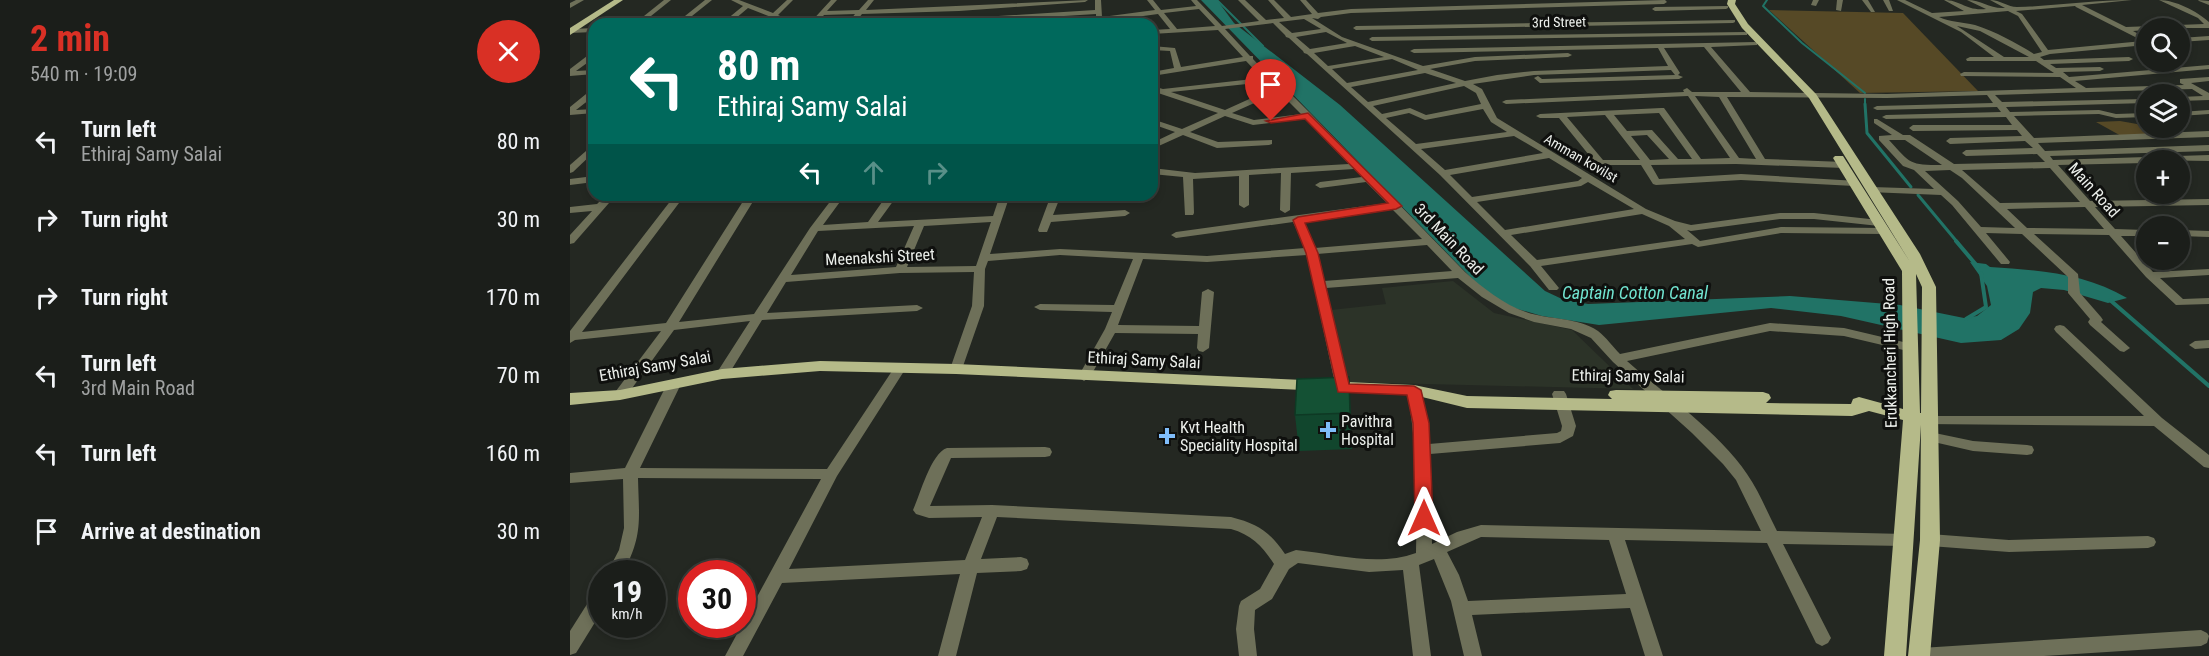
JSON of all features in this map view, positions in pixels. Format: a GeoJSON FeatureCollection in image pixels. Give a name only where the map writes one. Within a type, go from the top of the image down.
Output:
{"type":"FeatureCollection","features":[{"type":"Feature","properties":{"kind":"main road"},"geometry":{"type":"LineString","coordinates":[[592,18],[619,0]]}},
{"type":"Feature","properties":{"kind":"main road"},"geometry":{"type":"LineString","coordinates":[[1732,14],[1731,4],[1745,26],[1813,96],[1924,273],[1929,287],[1929,301],[1917,347],[1930,540],[1920,656]]}},
{"type":"Feature","properties":{"kind":"main road","name":"Erukkancheri High Road"},"geometry":{"type":"LineString","coordinates":[[1732,14],[1755,44],[1794,84],[1909,271],[1910,298],[1917,347]]}},
{"type":"Feature","properties":{"kind":"main road"},"geometry":{"type":"LineString","coordinates":[[571,32],[588,21]]}},
{"type":"Feature","properties":{"kind":"main road"},"geometry":{"type":"LineString","coordinates":[[1856,186],[1872,190]]}},
{"type":"Feature","properties":{"kind":"main road","name":"Ethiraj Samy Salai"},"geometry":{"type":"LineString","coordinates":[[570,399],[621,395],[722,374],[820,366],[956,369],[1084,377],[1414,390],[1467,402],[1560,399],[1719,402],[1852,410],[1867,406],[1923,425]]}},
{"type":"Feature","properties":{"kind":"main road","name":"Erukkancheri High Road"},"geometry":{"type":"LineString","coordinates":[[1895,656],[1905,540],[1923,425]]}},
{"type":"Feature","properties":{"kind":"street"},"geometry":{"type":"LineString","coordinates":[[570,6],[581,0]]}},
{"type":"Feature","properties":{"kind":"street"},"geometry":{"type":"LineString","coordinates":[[645,18],[668,0]]}},
{"type":"Feature","properties":{"kind":"street"},"geometry":{"type":"LineString","coordinates":[[686,18],[709,0]]}},
{"type":"Feature","properties":{"kind":"street"},"geometry":{"type":"LineString","coordinates":[[734,0],[782,18]]}},
{"type":"Feature","properties":{"kind":"street"},"geometry":{"type":"LineString","coordinates":[[775,15],[790,0]]}},
{"type":"Feature","properties":{"kind":"street"},"geometry":{"type":"LineString","coordinates":[[818,18],[834,0]]}},
{"type":"Feature","properties":{"kind":"street"},"geometry":{"type":"LineString","coordinates":[[856,18],[871,0]]}},
{"type":"Feature","properties":{"kind":"street"},"geometry":{"type":"LineString","coordinates":[[959,9],[961,0]]}},
{"type":"Feature","properties":{"kind":"street"},"geometry":{"type":"LineString","coordinates":[[822,14],[959,9],[1085,0]]}},
{"type":"Feature","properties":{"kind":"street"},"geometry":{"type":"LineString","coordinates":[[1098,0],[1098,18]]}},
{"type":"Feature","properties":{"kind":"street"},"geometry":{"type":"LineString","coordinates":[[1150,0],[1175,31]]}},
{"type":"Feature","properties":{"kind":"street","name":"3rd Main Road"},"geometry":{"type":"LineString","coordinates":[[1194,0],[1223,27],[1268,80],[1308,116],[1461,274],[1501,307],[1531,317],[1589,330],[1617,359],[1668,402],[1727,458],[1742,477],[1774,537],[1822,638]]}},
{"type":"Feature","properties":{"kind":"street"},"geometry":{"type":"LineString","coordinates":[[1241,0],[1263,22]]}},
{"type":"Feature","properties":{"kind":"street"},"geometry":{"type":"LineString","coordinates":[[1271,0],[1289,19]]}},
{"type":"Feature","properties":{"kind":"street"},"geometry":{"type":"LineString","coordinates":[[1302,0],[1315,14],[1347,34],[1413,53],[1755,44]]}},
{"type":"Feature","properties":{"kind":"street"},"geometry":{"type":"LineString","coordinates":[[1386,0],[1390,9]]}},
{"type":"Feature","properties":{"kind":"street"},"geometry":{"type":"LineString","coordinates":[[1414,0],[1418,8]]}},
{"type":"Feature","properties":{"kind":"street"},"geometry":{"type":"LineString","coordinates":[[1158,32],[1274,21],[1331,10],[1358,11],[1516,2],[1664,2],[1662,0]]}},
{"type":"Feature","properties":{"kind":"street"},"geometry":{"type":"LineString","coordinates":[[1839,10],[1840,0]]}},
{"type":"Feature","properties":{"kind":"street"},"geometry":{"type":"LineString","coordinates":[[1865,0],[1874,11]]}},
{"type":"Feature","properties":{"kind":"street"},"geometry":{"type":"LineString","coordinates":[[1886,0],[1891,10]]}},
{"type":"Feature","properties":{"kind":"street"},"geometry":{"type":"LineString","coordinates":[[1900,0],[1950,23],[2002,59]]}},
{"type":"Feature","properties":{"kind":"street"},"geometry":{"type":"LineString","coordinates":[[1947,0],[1972,12]]}},
{"type":"Feature","properties":{"kind":"street"},"geometry":{"type":"LineString","coordinates":[[1970,0],[1994,11]]}},
{"type":"Feature","properties":{"kind":"street"},"geometry":{"type":"LineString","coordinates":[[1993,0],[2020,15],[2046,52]]}},
{"type":"Feature","properties":{"kind":"street"},"geometry":{"type":"LineString","coordinates":[[2041,0],[2058,7]]}},
{"type":"Feature","properties":{"kind":"street"},"geometry":{"type":"LineString","coordinates":[[2063,0],[2136,36]]}},
{"type":"Feature","properties":{"kind":"street"},"geometry":{"type":"LineString","coordinates":[[1934,15],[2129,0]]}},
{"type":"Feature","properties":{"kind":"street"},"geometry":{"type":"LineString","coordinates":[[2162,0],[2200,16],[2209,25]]}},
{"type":"Feature","properties":{"kind":"street"},"geometry":{"type":"LineString","coordinates":[[2201,0],[2209,3]]}},
{"type":"Feature","properties":{"kind":"street"},"geometry":{"type":"LineString","coordinates":[[1354,1],[1358,11]]}},
{"type":"Feature","properties":{"kind":"street"},"geometry":{"type":"LineString","coordinates":[[1341,2],[1346,11]]}},
{"type":"Feature","properties":{"kind":"street"},"geometry":{"type":"LineString","coordinates":[[731,18],[745,3]]}},
{"type":"Feature","properties":{"kind":"street"},"geometry":{"type":"LineString","coordinates":[[981,7],[987,18]]}},
{"type":"Feature","properties":{"kind":"street"},"geometry":{"type":"LineString","coordinates":[[1004,18],[1055,15],[1098,18],[1200,7]]}},
{"type":"Feature","properties":{"kind":"street"},"geometry":{"type":"LineString","coordinates":[[1367,17],[1449,7],[1732,14]]}},
{"type":"Feature","properties":{"kind":"street"},"geometry":{"type":"LineString","coordinates":[[900,18],[905,10]]}},
{"type":"Feature","properties":{"kind":"street"},"geometry":{"type":"LineString","coordinates":[[1432,20],[1732,14]]}},
{"type":"Feature","properties":{"kind":"street"},"geometry":{"type":"LineString","coordinates":[[1356,28],[1732,14]]}},
{"type":"Feature","properties":{"kind":"street","name":"3rd Street"},"geometry":{"type":"LineString","coordinates":[[1732,14],[1498,29],[1495,32],[1370,37],[1732,14]]}},
{"type":"Feature","properties":{"kind":"street"},"geometry":{"type":"LineString","coordinates":[[1304,16],[1354,44],[1465,83]]}},
{"type":"Feature","properties":{"kind":"street"},"geometry":{"type":"LineString","coordinates":[[1274,21],[1288,36],[1369,104],[1443,172],[1534,264],[1553,288]]}},
{"type":"Feature","properties":{"kind":"street"},"geometry":{"type":"LineString","coordinates":[[1950,23],[1968,24],[2038,59],[2085,91]]}},
{"type":"Feature","properties":{"kind":"street"},"geometry":{"type":"LineString","coordinates":[[2124,29],[2209,25]]}},
{"type":"Feature","properties":{"kind":"street"},"geometry":{"type":"LineString","coordinates":[[1288,36],[1327,30]]}},
{"type":"Feature","properties":{"kind":"street"},"geometry":{"type":"LineString","coordinates":[[571,32],[588,31]]}},
{"type":"Feature","properties":{"kind":"street"},"geometry":{"type":"LineString","coordinates":[[2190,39],[2209,38]]}},
{"type":"Feature","properties":{"kind":"street"},"geometry":{"type":"LineString","coordinates":[[2198,39],[2209,44]]}},
{"type":"Feature","properties":{"kind":"street"},"geometry":{"type":"LineString","coordinates":[[2038,59],[2046,52],[2136,42]]}},
{"type":"Feature","properties":{"kind":"street"},"geometry":{"type":"LineString","coordinates":[[1306,52],[1354,44]]}},
{"type":"Feature","properties":{"kind":"street"},"geometry":{"type":"LineString","coordinates":[[1347,85],[1423,70],[1438,64],[1706,45]]}},
{"type":"Feature","properties":{"kind":"street"},"geometry":{"type":"LineString","coordinates":[[1706,45],[1747,94]]}},
{"type":"Feature","properties":{"kind":"street"},"geometry":{"type":"LineString","coordinates":[[1158,48],[1173,49],[1178,70]]}},
{"type":"Feature","properties":{"kind":"street"},"geometry":{"type":"LineString","coordinates":[[1661,49],[1736,160]]}},
{"type":"Feature","properties":{"kind":"street"},"geometry":{"type":"LineString","coordinates":[[1326,68],[1393,57]]}},
{"type":"Feature","properties":{"kind":"street"},"geometry":{"type":"LineString","coordinates":[[1525,57],[1540,81],[1679,77]]}},
{"type":"Feature","properties":{"kind":"street"},"geometry":{"type":"LineString","coordinates":[[1158,73],[1250,58]]}},
{"type":"Feature","properties":{"kind":"street"},"geometry":{"type":"LineString","coordinates":[[1970,59],[2129,59]]}},
{"type":"Feature","properties":{"kind":"street"},"geometry":{"type":"LineString","coordinates":[[570,73],[588,60]]}},
{"type":"Feature","properties":{"kind":"street"},"geometry":{"type":"LineString","coordinates":[[2062,74],[1963,71],[2062,74],[2209,67]]}},
{"type":"Feature","properties":{"kind":"street"},"geometry":{"type":"LineString","coordinates":[[1369,104],[1465,83],[1536,75],[1673,68]]}},
{"type":"Feature","properties":{"kind":"street"},"geometry":{"type":"LineString","coordinates":[[1980,82],[2136,68]]}},
{"type":"Feature","properties":{"kind":"street"},"geometry":{"type":"LineString","coordinates":[[570,73],[588,72]]}},
{"type":"Feature","properties":{"kind":"street"},"geometry":{"type":"LineString","coordinates":[[2209,79],[2183,81],[2209,97]]}},
{"type":"Feature","properties":{"kind":"street"},"geometry":{"type":"LineString","coordinates":[[1161,91],[1268,80]]}},
{"type":"Feature","properties":{"kind":"street","name":"Amman kovilst"},"geometry":{"type":"LineString","coordinates":[[1465,83],[1480,91],[1484,106],[1494,120],[1643,211],[1671,223],[1691,228],[1780,216],[1814,216],[1881,227]]}},
{"type":"Feature","properties":{"kind":"street"},"geometry":{"type":"LineString","coordinates":[[1224,84],[1259,99]]}},
{"type":"Feature","properties":{"kind":"street"},"geometry":{"type":"LineString","coordinates":[[1506,102],[1690,94],[1813,96],[1990,94],[2193,87]]}},
{"type":"Feature","properties":{"kind":"street"},"geometry":{"type":"LineString","coordinates":[[1158,90],[1253,123],[1308,116]]}},
{"type":"Feature","properties":{"kind":"street"},"geometry":{"type":"LineString","coordinates":[[1158,144],[1259,99],[1286,94]]}},
{"type":"Feature","properties":{"kind":"street"},"geometry":{"type":"LineString","coordinates":[[1721,94],[1762,161]]}},
{"type":"Feature","properties":{"kind":"street","name":"Main Road"},"geometry":{"type":"LineString","coordinates":[[1990,94],[2028,140],[2150,275],[2180,303],[2209,301]]}},
{"type":"Feature","properties":{"kind":"street"},"geometry":{"type":"LineString","coordinates":[[570,112],[588,97]]}},
{"type":"Feature","properties":{"kind":"street"},"geometry":{"type":"LineString","coordinates":[[2190,98],[2209,97]]}},
{"type":"Feature","properties":{"kind":"street"},"geometry":{"type":"LineString","coordinates":[[1877,108],[2136,100]]}},
{"type":"Feature","properties":{"kind":"street"},"geometry":{"type":"LineString","coordinates":[[1382,116],[1410,110],[1425,118],[1484,106]]}},
{"type":"Feature","properties":{"kind":"street"},"geometry":{"type":"LineString","coordinates":[[1540,116],[1661,110],[1698,161]]}},
{"type":"Feature","properties":{"kind":"street"},"geometry":{"type":"LineString","coordinates":[[570,112],[588,111]]}},
{"type":"Feature","properties":{"kind":"street"},"geometry":{"type":"LineString","coordinates":[[1606,112],[1646,161],[1646,166],[1656,182],[1741,177],[1856,186]]}},
{"type":"Feature","properties":{"kind":"street"},"geometry":{"type":"LineString","coordinates":[[1886,117],[2099,112],[2116,116],[2136,115]]}},
{"type":"Feature","properties":{"kind":"street"},"geometry":{"type":"LineString","coordinates":[[2190,113],[2209,112]]}},
{"type":"Feature","properties":{"kind":"street"},"geometry":{"type":"LineString","coordinates":[[1561,115],[1600,163],[1736,160],[1844,165]]}},
{"type":"Feature","properties":{"kind":"street"},"geometry":{"type":"LineString","coordinates":[[2116,116],[2127,123],[2136,123]]}},
{"type":"Feature","properties":{"kind":"street"},"geometry":{"type":"LineString","coordinates":[[2190,121],[2209,120]]}},
{"type":"Feature","properties":{"kind":"street"},"geometry":{"type":"LineString","coordinates":[[1877,121],[1901,137]]}},
{"type":"Feature","properties":{"kind":"street"},"geometry":{"type":"LineString","coordinates":[[1158,123],[1219,145],[1269,142]]}},
{"type":"Feature","properties":{"kind":"street"},"geometry":{"type":"LineString","coordinates":[[1913,128],[2017,127]]}},
{"type":"Feature","properties":{"kind":"street"},"geometry":{"type":"LineString","coordinates":[[1625,134],[1649,132],[1674,160]]}},
{"type":"Feature","properties":{"kind":"street"},"geometry":{"type":"LineString","coordinates":[[1415,147],[1515,133]]}},
{"type":"Feature","properties":{"kind":"street"},"geometry":{"type":"LineString","coordinates":[[1950,141],[2209,134]]}},
{"type":"Feature","properties":{"kind":"street"},"geometry":{"type":"LineString","coordinates":[[2124,348],[2094,322],[2097,320],[2074,293],[2074,276],[2025,233],[1999,206],[1950,166],[1907,137],[1882,138],[1906,164],[1917,168],[1950,166],[2209,158]]}},
{"type":"Feature","properties":{"kind":"street"},"geometry":{"type":"LineString","coordinates":[[1966,153],[2209,148]]}},
{"type":"Feature","properties":{"kind":"street"},"geometry":{"type":"LineString","coordinates":[[570,170],[588,153]]}},
{"type":"Feature","properties":{"kind":"street"},"geometry":{"type":"LineString","coordinates":[[1443,172],[1549,155]]}},
{"type":"Feature","properties":{"kind":"street"},"geometry":{"type":"LineString","coordinates":[[1158,172],[1188,176],[1355,165]]}},
{"type":"Feature","properties":{"kind":"street"},"geometry":{"type":"LineString","coordinates":[[1158,166],[1175,174]]}},
{"type":"Feature","properties":{"kind":"street"},"geometry":{"type":"LineString","coordinates":[[1917,168],[1955,203],[2005,262]]}},
{"type":"Feature","properties":{"kind":"street"},"geometry":{"type":"LineString","coordinates":[[1285,210],[1286,171]]}},
{"type":"Feature","properties":{"kind":"street"},"geometry":{"type":"LineString","coordinates":[[1244,173],[1244,205]]}},
{"type":"Feature","properties":{"kind":"street"},"geometry":{"type":"LineString","coordinates":[[1188,176],[1189,213]]}},
{"type":"Feature","properties":{"kind":"street"},"geometry":{"type":"LineString","coordinates":[[1470,200],[1581,183],[1588,177]]}},
{"type":"Feature","properties":{"kind":"street"},"geometry":{"type":"LineString","coordinates":[[1320,185],[1369,179]]}},
{"type":"Feature","properties":{"kind":"street"},"geometry":{"type":"LineString","coordinates":[[570,182],[588,180]]}},
{"type":"Feature","properties":{"kind":"street"},"geometry":{"type":"LineString","coordinates":[[1872,190],[1942,192]]}},
{"type":"Feature","properties":{"kind":"street"},"geometry":{"type":"LineString","coordinates":[[570,241],[606,201]]}},
{"type":"Feature","properties":{"kind":"street"},"geometry":{"type":"LineString","coordinates":[[570,338],[675,201]]}},
{"type":"Feature","properties":{"kind":"street"},"geometry":{"type":"LineString","coordinates":[[621,395],[670,327],[748,201]]}},
{"type":"Feature","properties":{"kind":"street"},"geometry":{"type":"LineString","coordinates":[[722,374],[815,228],[835,201]]}},
{"type":"Feature","properties":{"kind":"street"},"geometry":{"type":"LineString","coordinates":[[871,225],[888,201]]}},
{"type":"Feature","properties":{"kind":"street"},"geometry":{"type":"LineString","coordinates":[[956,369],[978,306],[980,269],[1002,201]]}},
{"type":"Feature","properties":{"kind":"street"},"geometry":{"type":"LineString","coordinates":[[1043,230],[1054,201]]}},
{"type":"Feature","properties":{"kind":"street"},"geometry":{"type":"LineString","coordinates":[[1999,206],[2209,202]]}},
{"type":"Feature","properties":{"kind":"street"},"geometry":{"type":"LineString","coordinates":[[1176,235],[1396,206]]}},
{"type":"Feature","properties":{"kind":"street"},"geometry":{"type":"LineString","coordinates":[[570,210],[600,207]]}},
{"type":"Feature","properties":{"kind":"street"},"geometry":{"type":"LineString","coordinates":[[1503,233],[1643,211]]}},
{"type":"Feature","properties":{"kind":"street"},"geometry":{"type":"LineString","coordinates":[[1047,219],[1125,213]]}},
{"type":"Feature","properties":{"kind":"street"},"geometry":{"type":"LineString","coordinates":[[815,228],[995,219]]}},
{"type":"Feature","properties":{"kind":"street"},"geometry":{"type":"LineString","coordinates":[[1298,220],[1312,253],[1343,388]]}},
{"type":"Feature","properties":{"kind":"street"},"geometry":{"type":"LineString","coordinates":[[900,270],[920,223]]}},
{"type":"Feature","properties":{"kind":"street"},"geometry":{"type":"LineString","coordinates":[[1671,223],[1698,244],[1799,229],[1881,227]]}},
{"type":"Feature","properties":{"kind":"street"},"geometry":{"type":"LineString","coordinates":[[1976,230],[2025,233],[2136,233]]}},
{"type":"Feature","properties":{"kind":"street"},"geometry":{"type":"LineString","coordinates":[[2190,233],[2209,234]]}},
{"type":"Feature","properties":{"kind":"street"},"geometry":{"type":"LineString","coordinates":[[1534,264],[1692,241]]}},
{"type":"Feature","properties":{"kind":"street"},"geometry":{"type":"LineString","coordinates":[[985,258],[1060,252],[1190,259],[1312,253],[1430,242]]}},
{"type":"Feature","properties":{"kind":"street"},"geometry":{"type":"LineString","coordinates":[[1084,377],[1111,329],[1139,256]]}},
{"type":"Feature","properties":{"kind":"street","name":"Meenakshi Street"},"geometry":{"type":"LineString","coordinates":[[782,279],[900,270],[980,269]]}},
{"type":"Feature","properties":{"kind":"street"},"geometry":{"type":"LineString","coordinates":[[2150,275],[2209,272]]}},
{"type":"Feature","properties":{"kind":"street"},"geometry":{"type":"LineString","coordinates":[[1319,285],[1461,274]]}},
{"type":"Feature","properties":{"kind":"street"},"geometry":{"type":"LineString","coordinates":[[1203,348],[1208,292]]}},
{"type":"Feature","properties":{"kind":"street"},"geometry":{"type":"LineString","coordinates":[[1040,307],[1118,309]]}},
{"type":"Feature","properties":{"kind":"street"},"geometry":{"type":"LineString","coordinates":[[570,338],[758,317],[917,308]]}},
{"type":"Feature","properties":{"kind":"street"},"geometry":{"type":"LineString","coordinates":[[1617,359],[1770,327],[1844,332],[1917,347]]}},
{"type":"Feature","properties":{"kind":"street"},"geometry":{"type":"LineString","coordinates":[[1111,329],[1204,330]]}},
{"type":"Feature","properties":{"kind":"street"},"geometry":{"type":"LineString","coordinates":[[2060,329],[2157,421],[2209,463]]}},
{"type":"Feature","properties":{"kind":"street"},"geometry":{"type":"LineString","coordinates":[[2195,345],[2209,344]]}},
{"type":"Feature","properties":{"kind":"street"},"geometry":{"type":"LineString","coordinates":[[734,656],[831,474],[900,368]]}},
{"type":"Feature","properties":{"kind":"street"},"geometry":{"type":"LineString","coordinates":[[622,560],[627,550],[632,528],[630,473],[674,384]]}},
{"type":"Feature","properties":{"kind":"street"},"geometry":{"type":"LineString","coordinates":[[1414,390],[1421,423],[1423,450],[1422,656]]}},
{"type":"Feature","properties":{"kind":"street"},"geometry":{"type":"LineString","coordinates":[[1423,450],[1560,438],[1568,433],[1569,426],[1560,399]]}},
{"type":"Feature","properties":{"kind":"street"},"geometry":{"type":"LineString","coordinates":[[1923,425],[2157,421]]}},
{"type":"Feature","properties":{"kind":"street"},"geometry":{"type":"LineString","coordinates":[[1923,425],[1972,446],[2027,450]]}},
{"type":"Feature","properties":{"kind":"street"},"geometry":{"type":"LineString","coordinates":[[1046,452],[954,452],[944,455],[921,510],[928,512],[992,511],[1231,523],[1249,527],[1262,534],[1284,564]]}},
{"type":"Feature","properties":{"kind":"street"},"geometry":{"type":"LineString","coordinates":[[570,478],[630,473],[831,474]]}},
{"type":"Feature","properties":{"kind":"street"},"geometry":{"type":"LineString","coordinates":[[947,656],[970,567],[992,511]]}},
{"type":"Feature","properties":{"kind":"street"},"geometry":{"type":"LineString","coordinates":[[1248,656],[1245,629],[1247,606],[1266,594],[1284,564],[1296,556],[1376,567],[1424,556],[1461,537],[1481,531],[1905,540]]}},
{"type":"Feature","properties":{"kind":"street"},"geometry":{"type":"LineString","coordinates":[[1615,534],[1654,656]]}},
{"type":"Feature","properties":{"kind":"street"},"geometry":{"type":"LineString","coordinates":[[1930,540],[2009,546],[2148,542]]}},
{"type":"Feature","properties":{"kind":"street"},"geometry":{"type":"LineString","coordinates":[[1424,556],[1449,568],[1463,609],[1473,656]]}},
{"type":"Feature","properties":{"kind":"street"},"geometry":{"type":"LineString","coordinates":[[778,576],[1021,564]]}},
{"type":"Feature","properties":{"kind":"street"},"geometry":{"type":"LineString","coordinates":[[1463,609],[1635,601]]}},
{"type":"Feature","properties":{"kind":"street"},"geometry":{"type":"LineString","coordinates":[[570,647],[588,618]]}},
{"type":"Feature","properties":{"kind":"street"},"geometry":{"type":"LineString","coordinates":[[1920,656],[2201,638]]}},
{"type":"Feature","properties":{"kind":"shaded area"},"geometry":{"type":"Polygon","coordinates":[[[1769,10],[1903,13],[1978,91],[1860,93],[1769,10]]]}},
{"type":"Feature","properties":{"kind":"shaded area"},"geometry":{"type":"Polygon","coordinates":[[[2120,121],[2136,124],[2136,137],[2123,137],[2096,122],[2120,121]]]}},
{"type":"Feature","properties":{"kind":"shaded area"},"geometry":{"type":"Polygon","coordinates":[[[1453,281],[1494,313],[1572,330],[1633,389],[1347,382],[1331,310],[1386,304],[1382,288],[1453,281]]]}},
{"type":"Feature","properties":{"kind":"water"},"geometry":{"type":"Polygon","coordinates":[[[1201,0],[1217,0],[1234,23],[1340,105],[1545,291],[1562,299],[1588,304],[1790,296],[1900,305],[1964,318],[1977,316],[1991,305],[1987,286],[1970,262],[1986,264],[1990,267],[2078,278],[2127,298],[2108,303],[2064,290],[2041,288],[2033,292],[2030,313],[2019,329],[2001,340],[1961,343],[1841,316],[1771,308],[1599,325],[1542,316],[1514,308],[1485,292],[1201,0]]]}},
{"type":"Feature","properties":{"kind":"building"},"geometry":{"type":"Polygon","coordinates":[[[1349,377],[1350,413],[1295,415],[1297,379],[1349,377]]]}},
{"type":"Feature","properties":{"kind":"waterway","name":"Captain Cotton Canal"},"geometry":{"type":"LineString","coordinates":[[1217,0],[1263,46]]}},
{"type":"Feature","properties":{"kind":"waterway"},"geometry":{"type":"LineString","coordinates":[[1767,0],[1763,6],[1802,43],[1865,93]]}},
{"type":"Feature","properties":{"kind":"waterway"},"geometry":{"type":"LineString","coordinates":[[1865,99],[1865,104]]}},
{"type":"Feature","properties":{"kind":"waterway"},"geometry":{"type":"LineString","coordinates":[[1865,104],[1867,133],[1911,187]]}},
{"type":"Feature","properties":{"kind":"waterway"},"geometry":{"type":"LineString","coordinates":[[1918,195],[1958,243]]}},
{"type":"Feature","properties":{"kind":"waterway"},"geometry":{"type":"LineString","coordinates":[[1956,241],[1978,267]]}},
{"type":"Feature","properties":{"kind":"waterway","name":"Captain Cotton Canal"},"geometry":{"type":"LineString","coordinates":[[1966,319],[1986,307],[1981,273]]}},
{"type":"Feature","properties":{"kind":"waterway"},"geometry":{"type":"LineString","coordinates":[[2110,300],[2209,386]]}},
{"type":"Feature","properties":{"kind":"place","name":"Pavithra Hospital"},"geometry":{"type":"Point","coordinates":[1328,430]}},
{"type":"Feature","properties":{"kind":"place","name":"Kvt Health Speciality Hospital"},"geometry":{"type":"Point","coordinates":[1167,436]}},
{"type":"Feature","properties":{"kind":"route"},"geometry":{"type":"LineString","coordinates":[[1271,121],[1308,116],[1396,206],[1298,220],[1312,253],[1343,388],[1414,390],[1421,423],[1424,518]]}}]}
